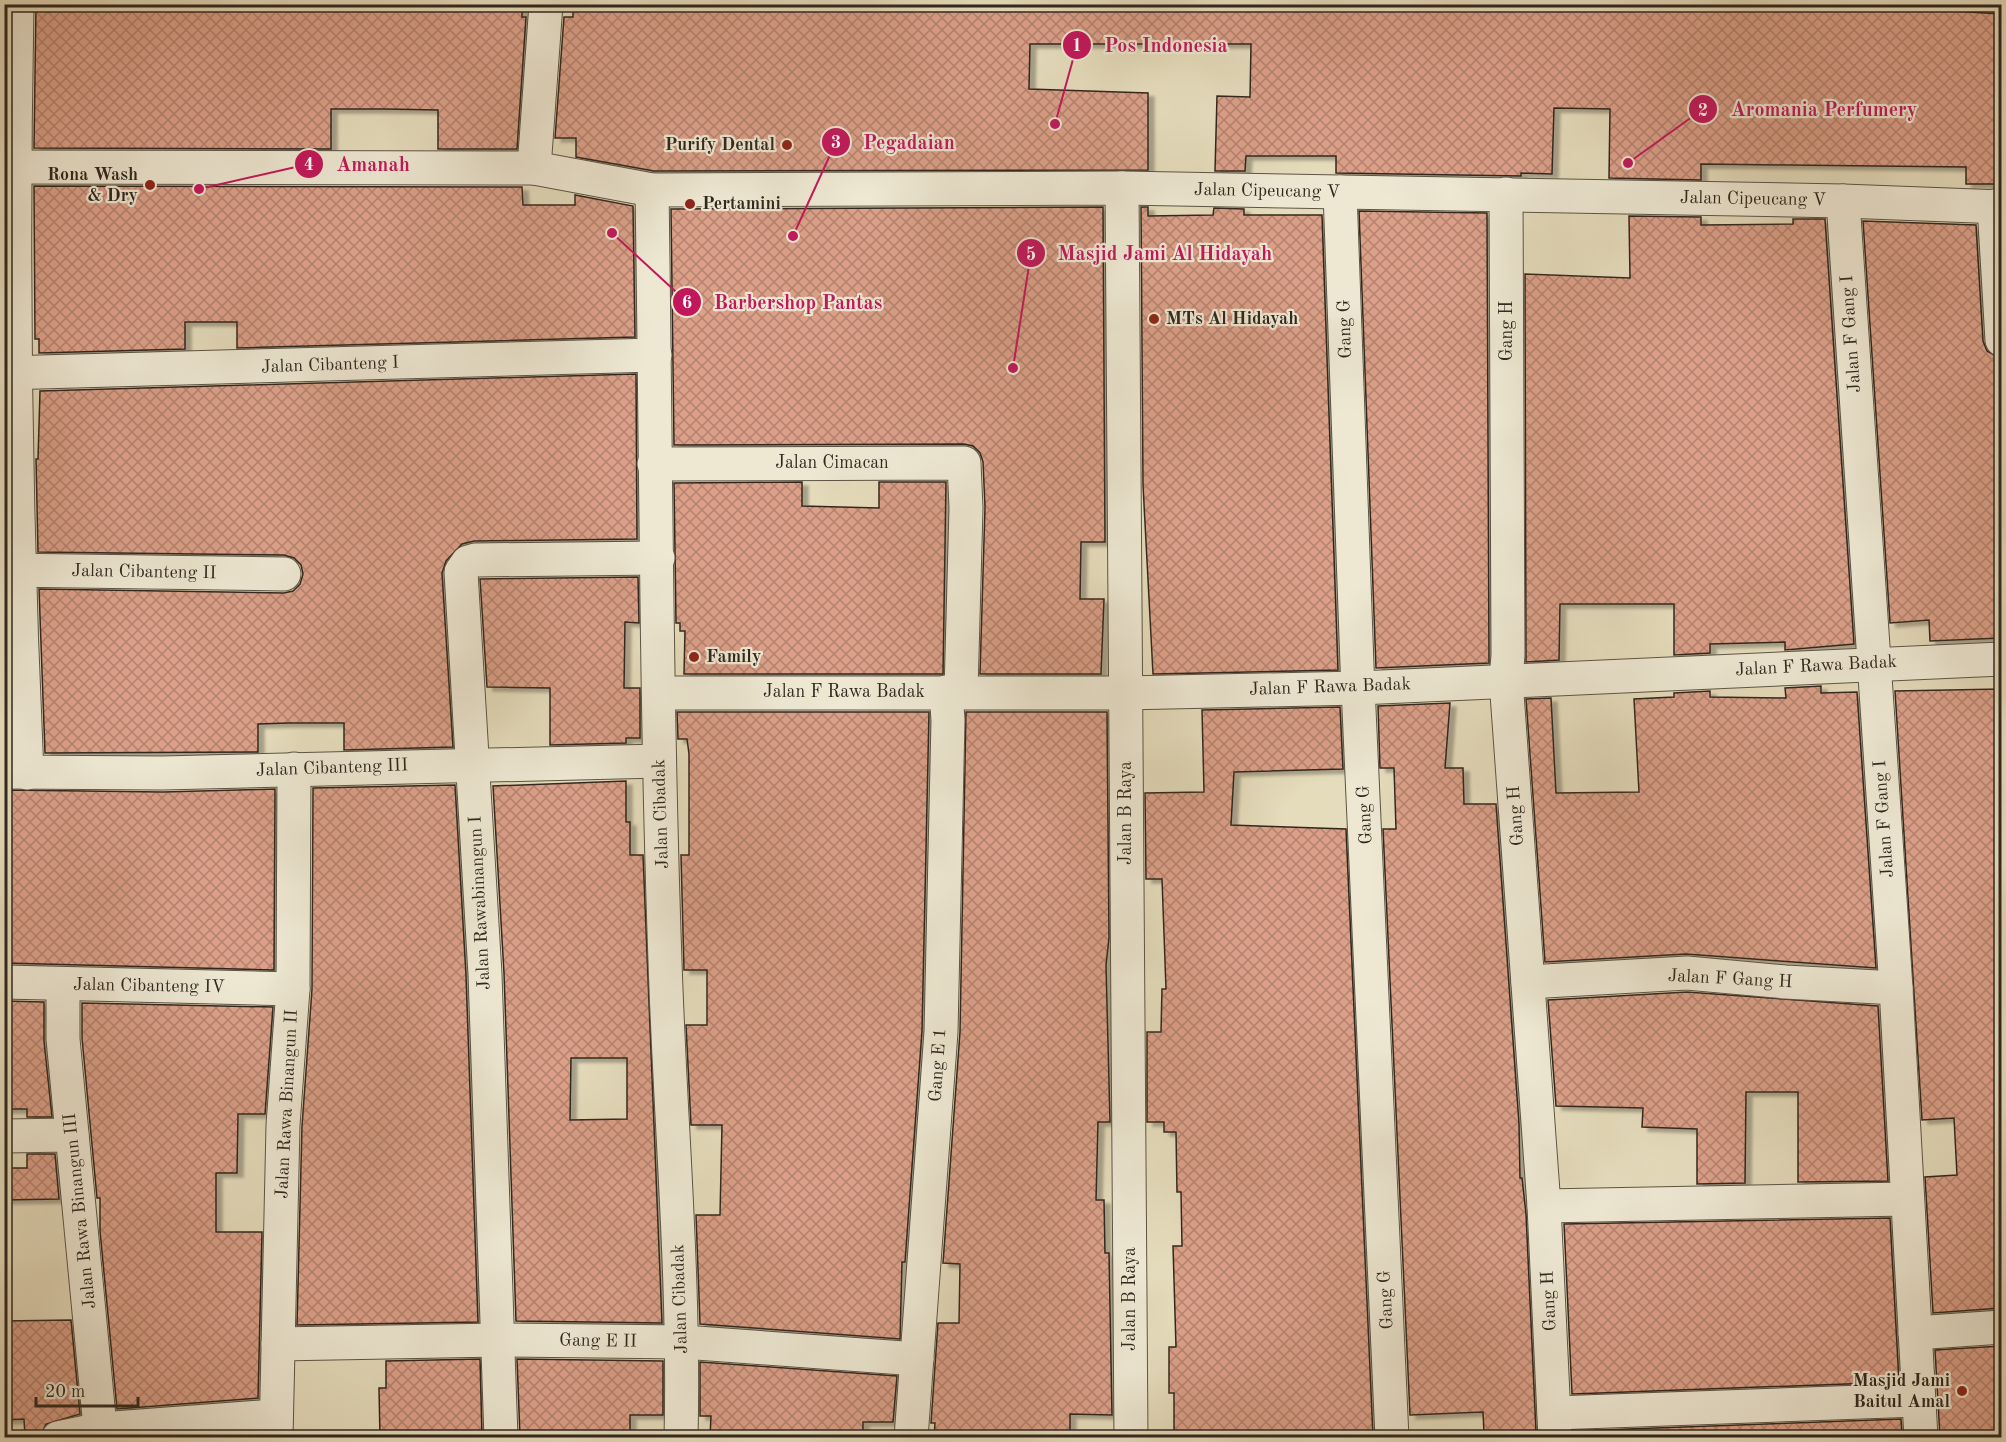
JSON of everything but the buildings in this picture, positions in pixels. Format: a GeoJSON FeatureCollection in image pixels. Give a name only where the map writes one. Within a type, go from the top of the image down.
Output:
{"type":"FeatureCollection","features":[{"type":"Feature","properties":{"kind":"street"},"geometry":{"type":"LineString","coordinates":[[16,772],[11,571],[9,167],[17,4]]}},
{"type":"Feature","properties":{"kind":"street"},"geometry":{"type":"LineString","coordinates":[[534,168],[546,4]]}},
{"type":"Feature","properties":{"kind":"street","name":"Jalan Cipeucang V"},"geometry":{"type":"LineString","coordinates":[[9,167],[534,168],[652,190],[1122,188],[1843,201],[1998,207]]}},
{"type":"Feature","properties":{"kind":"street","name":"Jalan B Raya"},"geometry":{"type":"LineString","coordinates":[[1122,188],[1131,1437]]}},
{"type":"Feature","properties":{"kind":"street","name":"Jalan Cibadak"},"geometry":{"type":"LineString","coordinates":[[652,190],[659,761],[665,963],[683,1342],[681,1437]]}},
{"type":"Feature","properties":{"kind":"street","name":"Gang G"},"geometry":{"type":"LineString","coordinates":[[1341,192],[1359,688],[1392,1437]]}},
{"type":"Feature","properties":{"kind":"street","name":"Gang H"},"geometry":{"type":"LineString","coordinates":[[1506,194],[1508,655],[1506,680],[1544,1206],[1555,1425]]}},
{"type":"Feature","properties":{"kind":"street","name":"Jalan F Gang I"},"geometry":{"type":"LineString","coordinates":[[1843,201],[1896,987],[1921,1437]]}},
{"type":"Feature","properties":{"kind":"street"},"geometry":{"type":"LineString","coordinates":[[1998,207],[2001,340]]}},
{"type":"Feature","properties":{"kind":"street","name":"Jalan Cibanteng I"},"geometry":{"type":"LineString","coordinates":[[9,374],[655,356]]}},
{"type":"Feature","properties":{"kind":"street","name":"Jalan Cimacan"},"geometry":{"type":"LineString","coordinates":[[654,464],[964,463],[966,508]]}},
{"type":"Feature","properties":{"kind":"street","name":"Gang E 1"},"geometry":{"type":"LineString","coordinates":[[911,1437],[941,1032],[953,692],[966,508]]}},
{"type":"Feature","properties":{"kind":"street","name":"Jalan Rawabinangun I"},"geometry":{"type":"LineString","coordinates":[[501,1437],[490,1088],[461,589],[463,566],[476,560],[658,558]]}},
{"type":"Feature","properties":{"kind":"street","name":"Jalan Cibanteng II"},"geometry":{"type":"LineString","coordinates":[[11,571],[284,574]]}},
{"type":"Feature","properties":{"kind":"street","name":"Jalan F Rawa Badak"},"geometry":{"type":"LineString","coordinates":[[659,693],[1125,693],[1359,688],[2001,659]]}},
{"type":"Feature","properties":{"kind":"street","name":"Jalan Cibanteng III"},"geometry":{"type":"LineString","coordinates":[[16,772],[294,770],[659,761]]}},
{"type":"Feature","properties":{"kind":"street","name":"Jalan Rawa Binangun II"},"geometry":{"type":"LineString","coordinates":[[276,1427],[283,1125],[293,989],[294,770]]}},
{"type":"Feature","properties":{"kind":"street","name":"Jalan F Gang H"},"geometry":{"type":"LineString","coordinates":[[1528,982],[1687,973],[1785,982],[1896,987]]}},
{"type":"Feature","properties":{"kind":"street","name":"Jalan Cibanteng IV"},"geometry":{"type":"LineString","coordinates":[[4,982],[293,989]]}},
{"type":"Feature","properties":{"kind":"street","name":"Jalan Rawa Binangun III"},"geometry":{"type":"LineString","coordinates":[[63,984],[63,1040],[101,1433]]}},
{"type":"Feature","properties":{"kind":"street"},"geometry":{"type":"LineString","coordinates":[[4,1137],[72,1136]]}},
{"type":"Feature","properties":{"kind":"street"},"geometry":{"type":"LineString","coordinates":[[1544,1206],[1906,1199]]}},
{"type":"Feature","properties":{"kind":"street"},"geometry":{"type":"LineString","coordinates":[[1916,1333],[2001,1327]]}},
{"type":"Feature","properties":{"kind":"street","name":"Gang E II"},"geometry":{"type":"LineString","coordinates":[[278,1344],[499,1340],[683,1342],[917,1359]]}},
{"type":"Feature","properties":{"kind":"street"},"geometry":{"type":"LineString","coordinates":[[1555,1425],[1918,1400]]}},
{"type":"Feature","properties":{"kind":"street"},"geometry":{"type":"LineString","coordinates":[[58,1437],[101,1433],[276,1427]]}},
{"type":"Feature","properties":{"kind":"place","name":"Pos Indonesia"},"geometry":{"type":"Point","coordinates":[1055,124]}},
{"type":"Feature","properties":{"kind":"place","name":"Purify Dental"},"geometry":{"type":"Point","coordinates":[787,145]}},
{"type":"Feature","properties":{"kind":"place","name":"Aromania Perfumery"},"geometry":{"type":"Point","coordinates":[1628,163]}},
{"type":"Feature","properties":{"kind":"place","name":"Rona Wash & Dry"},"geometry":{"type":"Point","coordinates":[150,185]}},
{"type":"Feature","properties":{"kind":"place","name":"Amanah"},"geometry":{"type":"Point","coordinates":[199,189]}},
{"type":"Feature","properties":{"kind":"place","name":"Pertamini"},"geometry":{"type":"Point","coordinates":[690,204]}},
{"type":"Feature","properties":{"kind":"place","name":"Barbershop Pantas"},"geometry":{"type":"Point","coordinates":[612,233]}},
{"type":"Feature","properties":{"kind":"place","name":"Pegadaian"},"geometry":{"type":"Point","coordinates":[793,236]}},
{"type":"Feature","properties":{"kind":"place","name":"MTs Al Hidayah"},"geometry":{"type":"Point","coordinates":[1154,319]}},
{"type":"Feature","properties":{"kind":"place","name":"Masjid Jami Al Hidayah"},"geometry":{"type":"Point","coordinates":[1013,368]}},
{"type":"Feature","properties":{"kind":"place","name":"Family"},"geometry":{"type":"Point","coordinates":[694,657]}},
{"type":"Feature","properties":{"kind":"place","name":"Masjid Jami Baitul Amal"},"geometry":{"type":"Point","coordinates":[1962,1391]}}]}
